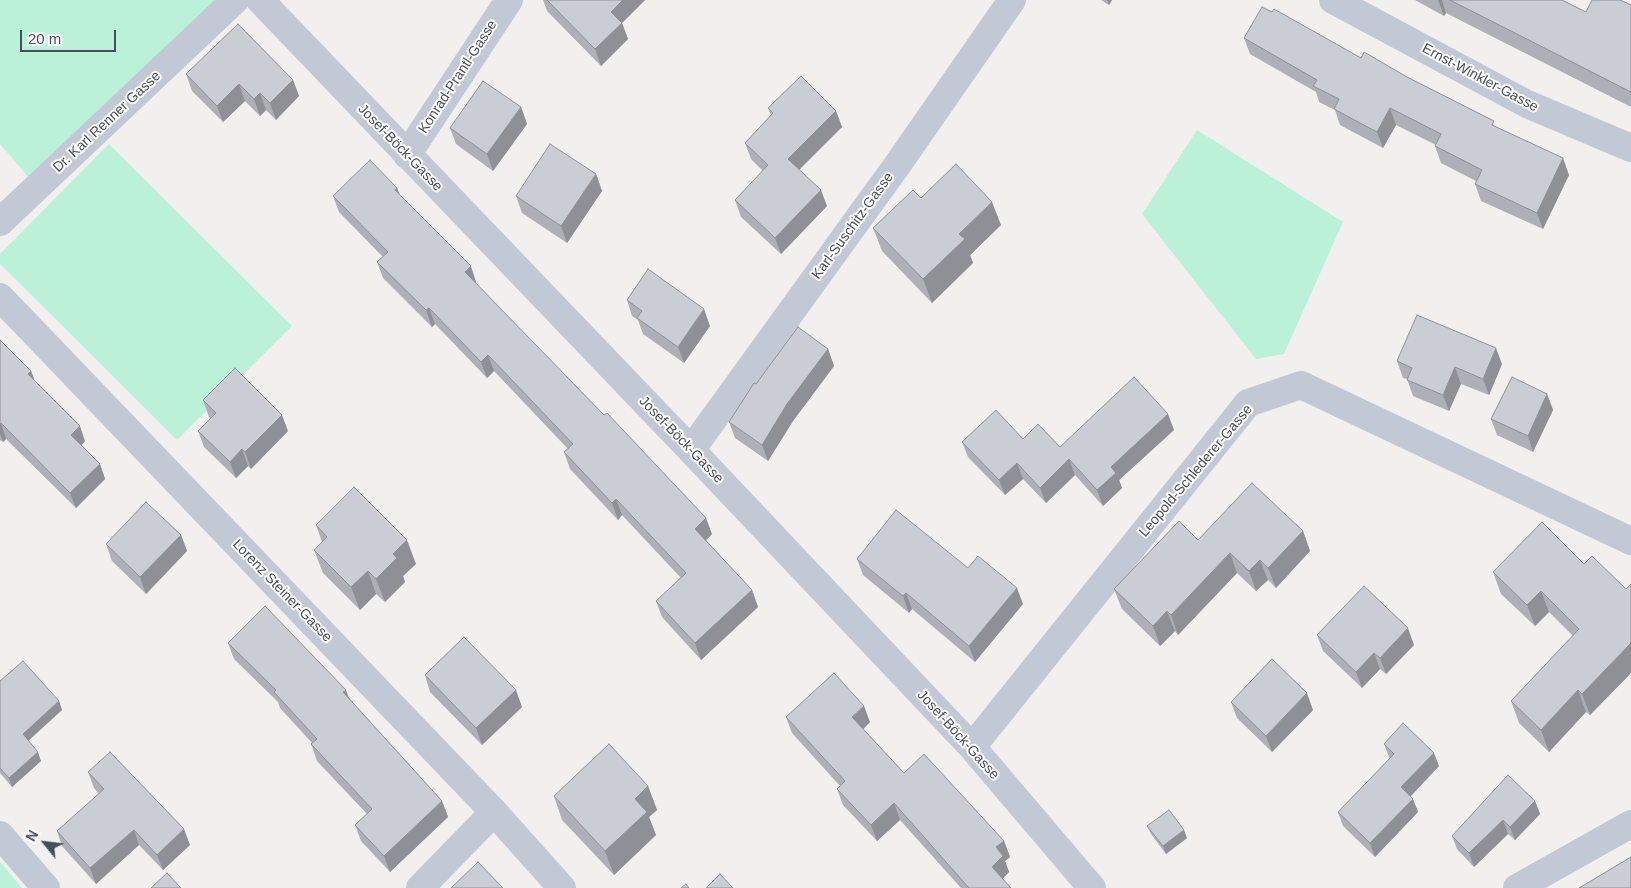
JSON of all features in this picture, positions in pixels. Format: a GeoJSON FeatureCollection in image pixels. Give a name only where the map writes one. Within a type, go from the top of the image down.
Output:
{"type":"FeatureCollection","features":[{"type":"Feature","properties":{"kind":"street","name":"Dr. Karl Renner Gasse"},"geometry":{"type":"LineString","coordinates":[[0,222],[235,0]]}},
{"type":"Feature","properties":{"kind":"street","name":"Josef-Böck-Gasse"},"geometry":{"type":"LineString","coordinates":[[260,0],[691,450],[972,747],[1092,888]]}},
{"type":"Feature","properties":{"kind":"street","name":"Konrad-Prantl-Gasse"},"geometry":{"type":"LineString","coordinates":[[407,155],[509,0]]}},
{"type":"Feature","properties":{"kind":"street","name":"Karl-Suschitz-Gasse"},"geometry":{"type":"LineString","coordinates":[[691,450],[898,164],[1012,0]]}},
{"type":"Feature","properties":{"kind":"street","name":"Ernst-Winkler-Gasse"},"geometry":{"type":"LineString","coordinates":[[1333,0],[1527,104],[1631,148]]}},
{"type":"Feature","properties":{"kind":"street","name":"Lorenz Steiner-Gasse"},"geometry":{"type":"LineString","coordinates":[[0,297],[494,812],[562,888]]}},
{"type":"Feature","properties":{"kind":"street","name":"Leopold-Schlederer-Gasse"},"geometry":{"type":"LineString","coordinates":[[972,747],[1248,403],[1301,384],[1631,541]]}},
{"type":"Feature","properties":{"kind":"street"},"geometry":{"type":"LineString","coordinates":[[420,888],[494,812]]}},
{"type":"Feature","properties":{"kind":"street"},"geometry":{"type":"LineString","coordinates":[[1517,888],[1631,824]]}},
{"type":"Feature","properties":{"kind":"street"},"geometry":{"type":"LineString","coordinates":[[0,835],[46,888]]}},
{"type":"Feature","properties":{"kind":"green space"},"geometry":{"type":"Polygon","coordinates":[[[0,0],[216,0],[30,179],[0,144],[0,0]]]}},
{"type":"Feature","properties":{"kind":"green space"},"geometry":{"type":"Polygon","coordinates":[[[1197,130],[1343,222],[1284,354],[1256,359],[1142,214],[1197,130]]]}},
{"type":"Feature","properties":{"kind":"green space"},"geometry":{"type":"Polygon","coordinates":[[[109,144],[292,326],[177,440],[0,264],[0,254],[109,144]]]}},
{"type":"Feature","properties":{"kind":"green space"},"geometry":{"type":"Polygon","coordinates":[[[0,862],[22,888],[0,888],[0,862]]]}},
{"type":"Feature","properties":{"kind":"building"},"geometry":{"type":"Polygon","coordinates":[[[547,0],[623,0],[611,12],[622,23],[595,49],[547,0]]]}},
{"type":"Feature","properties":{"kind":"building"},"geometry":{"type":"Polygon","coordinates":[[[1450,0],[1562,0],[1586,12],[1592,0],[1620,0],[1631,5],[1631,92],[1450,0]]]}},
{"type":"Feature","properties":{"kind":"building"},"geometry":{"type":"Polygon","coordinates":[[[1262,7],[1272,12],[1274,9],[1361,58],[1364,52],[1407,77],[1494,121],[1492,125],[1563,158],[1537,213],[1475,184],[1482,170],[1435,146],[1441,134],[1390,108],[1377,132],[1334,109],[1339,99],[1313,86],[1317,80],[1244,38],[1262,7]]]}},
{"type":"Feature","properties":{"kind":"building"},"geometry":{"type":"Polygon","coordinates":[[[238,24],[293,80],[270,103],[260,93],[254,99],[239,84],[217,106],[186,74],[238,24]]]}},
{"type":"Feature","properties":{"kind":"building"},"geometry":{"type":"Polygon","coordinates":[[[801,76],[836,111],[788,159],[821,190],[775,238],[735,200],[768,165],[745,143],[773,113],[768,108],[801,76]]]}},
{"type":"Feature","properties":{"kind":"building"},"geometry":{"type":"Polygon","coordinates":[[[483,81],[521,107],[487,154],[450,128],[483,81]]]}},
{"type":"Feature","properties":{"kind":"building"},"geometry":{"type":"Polygon","coordinates":[[[550,144],[596,174],[561,226],[516,196],[550,144]]]}},
{"type":"Feature","properties":{"kind":"building"},"geometry":{"type":"Polygon","coordinates":[[[370,160],[397,188],[395,190],[471,266],[465,272],[604,415],[607,413],[706,518],[695,529],[752,590],[695,643],[656,601],[686,573],[616,499],[612,503],[564,452],[573,444],[488,355],[481,362],[429,308],[426,310],[377,262],[388,252],[333,196],[370,160]]]}},
{"type":"Feature","properties":{"kind":"building"},"geometry":{"type":"Polygon","coordinates":[[[956,164],[992,202],[959,234],[965,239],[923,279],[873,228],[913,190],[921,198],[956,164]]]}},
{"type":"Feature","properties":{"kind":"building"},"geometry":{"type":"Polygon","coordinates":[[[648,269],[704,309],[678,347],[637,318],[642,311],[627,300],[648,269]]]}},
{"type":"Feature","properties":{"kind":"building"},"geometry":{"type":"Polygon","coordinates":[[[1417,315],[1496,348],[1483,379],[1455,367],[1443,395],[1407,380],[1412,368],[1397,361],[1417,315]]]}},
{"type":"Feature","properties":{"kind":"building"},"geometry":{"type":"Polygon","coordinates":[[[798,327],[828,349],[787,404],[762,445],[729,422],[754,383],[756,384],[798,327]]]}},
{"type":"Feature","properties":{"kind":"building"},"geometry":{"type":"Polygon","coordinates":[[[0,340],[31,371],[28,374],[80,426],[71,435],[100,464],[70,493],[0,424],[0,340]]]}},
{"type":"Feature","properties":{"kind":"building"},"geometry":{"type":"Polygon","coordinates":[[[235,368],[282,415],[245,452],[242,449],[230,462],[198,431],[216,413],[203,400],[235,368]]]}},
{"type":"Feature","properties":{"kind":"building"},"geometry":{"type":"Polygon","coordinates":[[[1134,377],[1168,414],[1111,467],[1116,473],[1097,490],[1069,459],[1040,488],[1017,463],[999,480],[962,442],[996,410],[1023,439],[1038,424],[1060,447],[1134,377]]]}},
{"type":"Feature","properties":{"kind":"building"},"geometry":{"type":"Polygon","coordinates":[[[1512,377],[1547,394],[1528,436],[1491,419],[1512,377]]]}},
{"type":"Feature","properties":{"kind":"building"},"geometry":{"type":"Polygon","coordinates":[[[1252,483],[1303,531],[1268,568],[1260,560],[1249,571],[1230,553],[1171,615],[1167,611],[1153,626],[1114,589],[1179,521],[1198,540],[1252,483]]]}},
{"type":"Feature","properties":{"kind":"building"},"geometry":{"type":"Polygon","coordinates":[[[354,487],[407,540],[393,554],[397,558],[376,579],[368,571],[351,587],[314,550],[327,537],[316,525],[354,487]]]}},
{"type":"Feature","properties":{"kind":"building"},"geometry":{"type":"Polygon","coordinates":[[[146,502],[181,535],[140,577],[106,544],[146,502]]]}},
{"type":"Feature","properties":{"kind":"building"},"geometry":{"type":"Polygon","coordinates":[[[896,510],[968,568],[978,556],[1017,588],[969,646],[906,593],[903,596],[857,559],[896,510]]]}},
{"type":"Feature","properties":{"kind":"building"},"geometry":{"type":"Polygon","coordinates":[[[1542,522],[1584,564],[1592,556],[1626,589],[1631,584],[1631,643],[1582,694],[1578,690],[1541,730],[1511,701],[1579,629],[1541,591],[1527,605],[1493,572],[1542,522]]]}},
{"type":"Feature","properties":{"kind":"building"},"geometry":{"type":"Polygon","coordinates":[[[1364,586],[1408,628],[1380,658],[1374,653],[1356,672],[1317,635],[1364,586]]]}},
{"type":"Feature","properties":{"kind":"building"},"geometry":{"type":"Polygon","coordinates":[[[265,606],[346,690],[343,692],[442,801],[384,856],[355,825],[372,809],[311,744],[317,739],[274,692],[276,690],[228,643],[265,606]]]}},
{"type":"Feature","properties":{"kind":"building"},"geometry":{"type":"Polygon","coordinates":[[[464,637],[516,690],[476,728],[425,675],[464,637]]]}},
{"type":"Feature","properties":{"kind":"building"},"geometry":{"type":"Polygon","coordinates":[[[1272,659],[1307,693],[1266,736],[1231,702],[1272,659]]]}},
{"type":"Feature","properties":{"kind":"building"},"geometry":{"type":"Polygon","coordinates":[[[23,661],[59,701],[23,734],[38,752],[9,778],[0,768],[0,681],[23,661]]]}},
{"type":"Feature","properties":{"kind":"building"},"geometry":{"type":"Polygon","coordinates":[[[834,673],[864,706],[852,717],[904,773],[924,754],[1004,841],[996,847],[1003,856],[992,867],[1011,888],[969,888],[894,803],[871,825],[837,789],[845,781],[786,717],[834,673]]]}},
{"type":"Feature","properties":{"kind":"building"},"geometry":{"type":"Polygon","coordinates":[[[1403,723],[1434,753],[1401,787],[1413,799],[1370,843],[1338,812],[1394,754],[1384,744],[1403,723]]]}},
{"type":"Feature","properties":{"kind":"building"},"geometry":{"type":"Polygon","coordinates":[[[609,744],[648,786],[635,799],[647,812],[605,851],[554,796],[609,744]]]}},
{"type":"Feature","properties":{"kind":"building"},"geometry":{"type":"Polygon","coordinates":[[[110,752],[184,829],[157,855],[134,830],[90,868],[57,831],[104,789],[88,772],[110,752]]]}},
{"type":"Feature","properties":{"kind":"building"},"geometry":{"type":"Polygon","coordinates":[[[1508,775],[1535,801],[1510,827],[1503,820],[1469,853],[1452,836],[1508,775]]]}},
{"type":"Feature","properties":{"kind":"building"},"geometry":{"type":"Polygon","coordinates":[[[1169,810],[1184,830],[1163,846],[1147,826],[1169,810]]]}},
{"type":"Feature","properties":{"kind":"building"},"geometry":{"type":"Polygon","coordinates":[[[1631,857],[1631,888],[1579,888],[1631,857]]]}},
{"type":"Feature","properties":{"kind":"building"},"geometry":{"type":"Polygon","coordinates":[[[478,862],[503,888],[451,888],[478,862]]]}},
{"type":"Feature","properties":{"kind":"building"},"geometry":{"type":"Polygon","coordinates":[[[167,873],[181,888],[151,888],[167,873]]]}},
{"type":"Feature","properties":{"kind":"building"},"geometry":{"type":"Polygon","coordinates":[[[720,874],[733,888],[706,888],[720,874]]]}},
{"type":"Feature","properties":{"kind":"building"},"geometry":{"type":"Polygon","coordinates":[[[686,884],[689,888],[681,888],[686,884]]]}}]}
